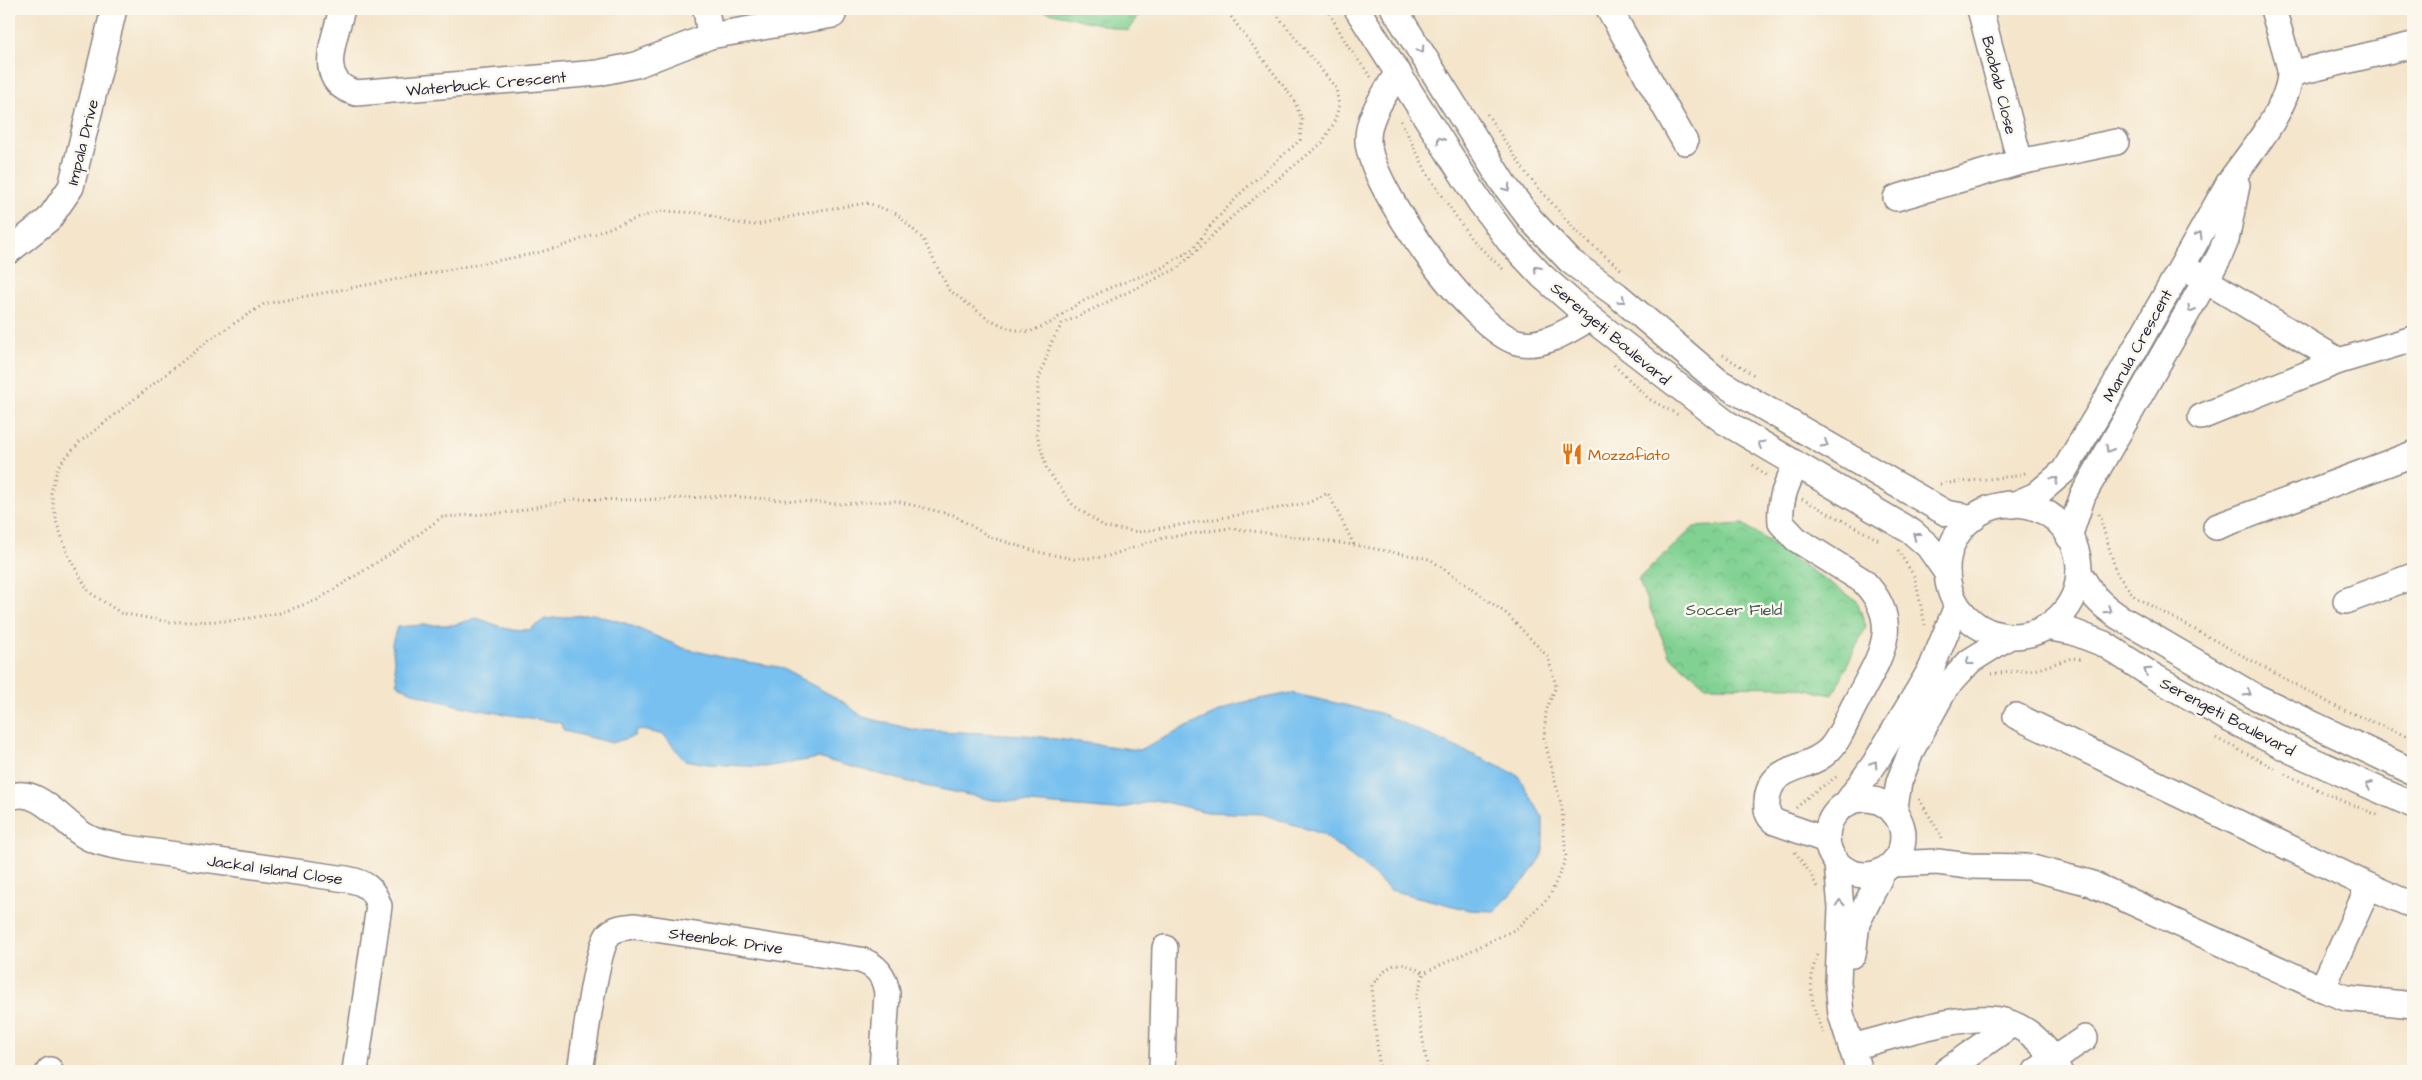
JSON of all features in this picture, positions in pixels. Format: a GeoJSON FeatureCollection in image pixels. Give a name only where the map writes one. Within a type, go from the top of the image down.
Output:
{"type":"FeatureCollection","features":[{"type":"Feature","properties":{"kind":"street","name":"Impala Drive"},"geometry":{"type":"LineString","coordinates":[[9,251],[50,219],[72,187],[114,9]]}},
{"type":"Feature","properties":{"kind":"street","name":"Waterbuck Crescent"},"geometry":{"type":"LineString","coordinates":[[342,9],[331,54],[331,72],[340,87],[356,93],[598,73],[636,65],[710,36],[833,15]]}},
{"type":"Feature","properties":{"kind":"street"},"geometry":{"type":"LineString","coordinates":[[706,9],[710,36]]}},
{"type":"Feature","properties":{"kind":"street","name":"Serengeti Boulevard"},"geometry":{"type":"LineString","coordinates":[[1357,9],[1462,176],[1509,241],[1542,276],[1590,318],[1725,422],[1912,532],[1928,546],[1947,572]]}},
{"type":"Feature","properties":{"kind":"street","name":"Serengeti Boulevard"},"geometry":{"type":"LineString","coordinates":[[1394,9],[1503,183],[1531,220],[1570,261],[1616,295],[1718,381],[1933,489],[1946,513],[1974,518]]}},
{"type":"Feature","properties":{"kind":"street"},"geometry":{"type":"LineString","coordinates":[[1609,9],[1685,142]]}},
{"type":"Feature","properties":{"kind":"street","name":"Baobab Close"},"geometry":{"type":"LineString","coordinates":[[1980,9],[2020,162]]}},
{"type":"Feature","properties":{"kind":"street","name":"Marula Crescent"},"geometry":{"type":"LineString","coordinates":[[2013,505],[2036,495],[2056,480],[2064,471],[2182,266],[2242,165],[2276,113],[2284,97],[2290,74],[2273,9]]}},
{"type":"Feature","properties":{"kind":"street"},"geometry":{"type":"LineString","coordinates":[[2290,74],[2413,44]]}},
{"type":"Feature","properties":{"kind":"street"},"geometry":{"type":"LineString","coordinates":[[1398,72],[1371,120],[1368,141],[1371,159],[1384,188],[1438,272],[1490,327],[1515,342],[1532,344],[1572,329],[1590,318]]}},
{"type":"Feature","properties":{"kind":"street"},"geometry":{"type":"LineString","coordinates":[[1896,198],[2020,162],[2116,142]]}},
{"type":"Feature","properties":{"kind":"street","name":"Marula Crescent"},"geometry":{"type":"LineString","coordinates":[[2069,536],[2083,495],[2207,281],[2226,240],[2242,165]]}},
{"type":"Feature","properties":{"kind":"street"},"geometry":{"type":"LineString","coordinates":[[2182,266],[2339,361]]}},
{"type":"Feature","properties":{"kind":"street"},"geometry":{"type":"LineString","coordinates":[[2148,325],[2173,339]]}},
{"type":"Feature","properties":{"kind":"street"},"geometry":{"type":"LineString","coordinates":[[2201,416],[2339,361],[2413,339]]}},
{"type":"Feature","properties":{"kind":"street"},"geometry":{"type":"LineString","coordinates":[[2216,527],[2413,454]]}},
{"type":"Feature","properties":{"kind":"street"},"geometry":{"type":"LineString","coordinates":[[1796,465],[1784,489],[1780,504],[1781,523],[1796,538],[1863,580],[1872,589],[1881,607],[1886,628],[1886,642],[1878,660],[1829,751],[1775,778],[1769,786],[1767,804],[1770,819],[1826,840]]}},
{"type":"Feature","properties":{"kind":"street"},"geometry":{"type":"LineString","coordinates":[[2006,504],[2029,506],[2050,515],[2066,531],[2076,551],[2079,572],[2076,592],[2065,610],[2045,627],[2031,634],[2010,636],[1989,632],[1977,625],[1957,606],[1948,587],[1947,565],[1952,543],[1966,524],[1974,518],[1984,511],[2006,504]]}},
{"type":"Feature","properties":{"kind":"street","name":"Serengeti Boulevard"},"geometry":{"type":"LineString","coordinates":[[2079,572],[2100,604],[2119,617],[2254,696],[2413,772]]}},
{"type":"Feature","properties":{"kind":"street"},"geometry":{"type":"LineString","coordinates":[[2346,601],[2413,576]]}},
{"type":"Feature","properties":{"kind":"street"},"geometry":{"type":"LineString","coordinates":[[1957,606],[1938,657],[1875,763],[1846,804],[1833,815],[1827,827],[1826,840],[1829,853],[1837,864],[1848,872],[1859,876],[1871,875],[1888,868],[1937,862],[1970,866],[2029,867],[2090,883],[2322,990],[2346,998],[2413,1004]]}},
{"type":"Feature","properties":{"kind":"street","name":"Serengeti Boulevard"},"geometry":{"type":"LineString","coordinates":[[2045,627],[2073,632],[2104,644],[2153,676],[2229,719],[2294,752],[2413,805]]}},
{"type":"Feature","properties":{"kind":"street"},"geometry":{"type":"LineString","coordinates":[[1894,813],[1903,772],[1931,712],[1946,687],[1958,671],[1970,661],[2010,636]]}},
{"type":"Feature","properties":{"kind":"street"},"geometry":{"type":"LineString","coordinates":[[2016,716],[2407,903]]}},
{"type":"Feature","properties":{"kind":"street","name":"Jackal Island Close"},"geometry":{"type":"LineString","coordinates":[[9,798],[20,794],[33,796],[82,834],[92,839],[127,848],[346,880],[366,886],[373,891],[379,906],[356,1071]]}},
{"type":"Feature","properties":{"kind":"street"},"geometry":{"type":"LineString","coordinates":[[1846,804],[1855,800],[1868,799],[1881,802],[1894,813],[1903,830],[1900,854],[1888,868],[1855,930],[1852,980],[1858,1021],[1858,1071]]}},
{"type":"Feature","properties":{"kind":"street"},"geometry":{"type":"LineString","coordinates":[[1837,864],[1841,908],[1838,982],[1841,1014],[1875,1071]]}},
{"type":"Feature","properties":{"kind":"street"},"geometry":{"type":"LineString","coordinates":[[2322,990],[2369,886]]}},
{"type":"Feature","properties":{"kind":"street","name":"Steenbok Drive"},"geometry":{"type":"LineString","coordinates":[[580,1071],[600,952],[611,933],[621,927],[635,926],[860,960],[872,965],[882,974],[887,994],[882,1071]]}},
{"type":"Feature","properties":{"kind":"street"},"geometry":{"type":"LineString","coordinates":[[1162,1071],[1166,948]]}},
{"type":"Feature","properties":{"kind":"street"},"geometry":{"type":"LineString","coordinates":[[1858,1045],[1901,1033],[1950,1023],[2002,1020],[2028,1032],[2049,1067],[2085,1038]]}},
{"type":"Feature","properties":{"kind":"street"},"geometry":{"type":"LineString","coordinates":[[1946,1071],[2012,1024]]}},
{"type":"Feature","properties":{"kind":"path"},"geometry":{"type":"LineString","coordinates":[[1225,9],[1294,100],[1302,120],[1300,140],[1243,191],[1208,228],[1194,248],[1160,269],[1109,288],[1030,332],[1010,329],[986,318],[949,290],[923,239],[896,214],[868,203],[820,210],[756,225],[734,223],[703,213],[660,211],[566,245],[533,254],[264,304],[212,338],[80,442],[58,466],[51,493],[57,524],[69,557],[89,592],[121,612],[170,622],[232,620],[280,613],[317,600],[400,548],[442,517],[514,512],[573,499],[640,500],[728,496],[838,504],[896,501],[953,515],[990,536],[1028,549],[1074,559],[1105,557],[1163,538],[1230,528],[1354,545],[1430,560],[1507,614],[1548,657],[1556,686],[1546,711],[1544,738],[1562,808],[1566,858],[1550,896],[1516,929],[1424,973],[1416,997],[1428,1071]]}},
{"type":"Feature","properties":{"kind":"path"},"geometry":{"type":"LineString","coordinates":[[1272,9],[1336,88],[1339,106],[1334,123],[1322,143],[1234,215],[1178,268],[1062,324],[1051,343],[1038,382],[1037,434],[1047,470],[1073,505],[1105,527],[1138,532],[1308,503],[1328,493],[1354,545]]}},
{"type":"Feature","properties":{"kind":"path"},"geometry":{"type":"LineString","coordinates":[[1486,112],[1528,176],[1577,232],[1628,276]]}},
{"type":"Feature","properties":{"kind":"path"},"geometry":{"type":"LineString","coordinates":[[1717,350],[1756,376]]}},
{"type":"Feature","properties":{"kind":"path"},"geometry":{"type":"LineString","coordinates":[[1933,489],[2016,476],[2036,470],[2056,480]]}},
{"type":"Feature","properties":{"kind":"path"},"geometry":{"type":"LineString","coordinates":[[2083,495],[2096,507],[2102,521],[2107,546],[2116,574],[2135,597],[2337,707],[2413,740]]}},
{"type":"Feature","properties":{"kind":"path"},"geometry":{"type":"LineString","coordinates":[[1912,532],[1898,550],[1916,578],[1925,617],[1926,648],[1938,657]]}},
{"type":"Feature","properties":{"kind":"path"},"geometry":{"type":"LineString","coordinates":[[1988,674],[2038,669],[2072,658],[2086,660]]}},
{"type":"Feature","properties":{"kind":"path"},"geometry":{"type":"LineString","coordinates":[[2209,734],[2338,799],[2384,817]]}},
{"type":"Feature","properties":{"kind":"path"},"geometry":{"type":"LineString","coordinates":[[1818,890],[1810,873],[1792,849],[1794,810],[1810,795],[1847,770]]}},
{"type":"Feature","properties":{"kind":"path"},"geometry":{"type":"LineString","coordinates":[[1903,772],[1914,774],[1920,803],[1942,837],[1937,862]]}},
{"type":"Feature","properties":{"kind":"path"},"geometry":{"type":"LineString","coordinates":[[1819,946],[1811,973],[1813,1010],[1826,1039]]}},
{"type":"Feature","properties":{"kind":"path"},"geometry":{"type":"LineString","coordinates":[[1380,1071],[1372,985],[1386,968],[1394,963],[1408,964],[1424,973]]}},
{"type":"Feature","properties":{"kind":"green space"},"geometry":{"type":"Polygon","coordinates":[[[1036,9],[1143,9],[1128,31],[1036,9]]]}},
{"type":"Feature","properties":{"kind":"green space","name":"Soccer Field"},"geometry":{"type":"Polygon","coordinates":[[[1743,524],[1857,601],[1866,626],[1833,695],[1793,687],[1706,686],[1669,655],[1638,579],[1694,527],[1743,524]]]}},
{"type":"Feature","properties":{"kind":"water"},"geometry":{"type":"Polygon","coordinates":[[[593,614],[625,623],[683,648],[730,659],[779,667],[842,701],[863,717],[915,730],[1026,735],[1139,750],[1235,704],[1291,693],[1380,713],[1518,775],[1543,818],[1543,854],[1525,880],[1495,911],[1469,910],[1390,890],[1363,865],[1322,834],[1262,814],[1207,812],[1156,800],[1115,810],[993,800],[925,786],[818,758],[765,767],[709,764],[684,760],[664,735],[637,729],[634,736],[612,743],[564,731],[561,723],[453,704],[432,699],[397,684],[392,643],[397,627],[453,625],[477,618],[507,629],[529,630],[545,619],[593,614]]]}},
{"type":"Feature","properties":{"kind":"place","name":"Mozzafiato"},"geometry":{"type":"Point","coordinates":[1572,454]}}]}
